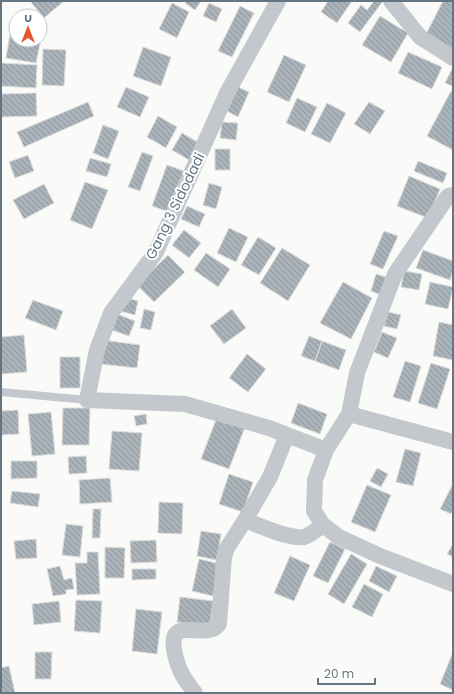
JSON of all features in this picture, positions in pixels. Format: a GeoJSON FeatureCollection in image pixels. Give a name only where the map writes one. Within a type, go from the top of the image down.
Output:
{"type":"FeatureCollection","features":[{"type":"Feature","properties":{"kind":"street","name":"Gang 3 Sidodadi"},"geometry":{"type":"LineString","coordinates":[[87,400],[98,350],[111,313],[156,252],[227,93],[278,1]]}},
{"type":"Feature","properties":{"kind":"street"},"geometry":{"type":"LineString","coordinates":[[391,1],[420,37],[453,58]]}},
{"type":"Feature","properties":{"kind":"street"},"geometry":{"type":"LineString","coordinates":[[453,195],[448,196],[395,274],[357,373],[349,414],[326,450],[315,480],[314,511],[323,525],[339,537],[453,584]]}},
{"type":"Feature","properties":{"kind":"street"},"geometry":{"type":"LineString","coordinates":[[87,400],[185,404],[269,428],[326,450]]}},
{"type":"Feature","properties":{"kind":"street"},"geometry":{"type":"LineString","coordinates":[[349,414],[453,442]]}},
{"type":"Feature","properties":{"kind":"street"},"geometry":{"type":"LineString","coordinates":[[195,693],[181,673],[175,658],[175,635],[180,631],[212,629],[219,624],[224,557],[227,548],[270,477],[287,435]]}},
{"type":"Feature","properties":{"kind":"street"},"geometry":{"type":"LineString","coordinates":[[245,520],[292,536],[303,537],[309,535],[323,525]]}},
{"type":"Feature","properties":{"kind":"lane"},"geometry":{"type":"LineString","coordinates":[[1,392],[87,400]]}},
{"type":"Feature","properties":{"kind":"building"},"geometry":{"type":"Polygon","coordinates":[[[30,1],[64,1],[48,15],[48,8],[36,8],[30,1]]]}},
{"type":"Feature","properties":{"kind":"building"},"geometry":{"type":"Polygon","coordinates":[[[186,1],[201,1],[195,10],[185,3],[186,1]]]}},
{"type":"Feature","properties":{"kind":"building"},"geometry":{"type":"Polygon","coordinates":[[[328,1],[352,1],[337,23],[321,12],[328,1]]]}},
{"type":"Feature","properties":{"kind":"building"},"geometry":{"type":"Polygon","coordinates":[[[374,1],[383,1],[360,32],[348,23],[361,5],[367,10],[374,1]]]}},
{"type":"Feature","properties":{"kind":"building"},"geometry":{"type":"Polygon","coordinates":[[[443,1],[453,1],[453,49],[424,38],[443,1]]]}},
{"type":"Feature","properties":{"kind":"building"},"geometry":{"type":"Polygon","coordinates":[[[172,3],[189,12],[177,38],[159,29],[172,3]]]}},
{"type":"Feature","properties":{"kind":"building"},"geometry":{"type":"Polygon","coordinates":[[[209,3],[222,9],[216,22],[203,16],[209,3]]]}},
{"type":"Feature","properties":{"kind":"building"},"geometry":{"type":"Polygon","coordinates":[[[240,6],[254,13],[232,57],[218,51],[240,6]]]}},
{"type":"Feature","properties":{"kind":"building"},"geometry":{"type":"Polygon","coordinates":[[[380,16],[408,33],[391,62],[362,45],[380,16]]]}},
{"type":"Feature","properties":{"kind":"building"},"geometry":{"type":"Polygon","coordinates":[[[8,46],[8,48],[39,48],[36,63],[6,58],[8,46]]]}},
{"type":"Feature","properties":{"kind":"building"},"geometry":{"type":"Polygon","coordinates":[[[143,47],[171,57],[161,86],[133,76],[143,47]]]}},
{"type":"Feature","properties":{"kind":"building"},"geometry":{"type":"Polygon","coordinates":[[[43,49],[66,50],[64,86],[42,85],[43,49]]]}},
{"type":"Feature","properties":{"kind":"building"},"geometry":{"type":"Polygon","coordinates":[[[408,52],[442,67],[432,89],[398,73],[408,52]]]}},
{"type":"Feature","properties":{"kind":"building"},"geometry":{"type":"Polygon","coordinates":[[[284,55],[306,65],[289,102],[267,92],[284,55]]]}},
{"type":"Feature","properties":{"kind":"building"},"geometry":{"type":"Polygon","coordinates":[[[1,63],[37,65],[36,88],[1,86],[1,63]]]}},
{"type":"Feature","properties":{"kind":"building"},"geometry":{"type":"Polygon","coordinates":[[[453,67],[453,86],[445,83],[453,67]]]}},
{"type":"Feature","properties":{"kind":"building"},"geometry":{"type":"Polygon","coordinates":[[[126,87],[149,97],[140,117],[117,107],[126,87]]]}},
{"type":"Feature","properties":{"kind":"building"},"geometry":{"type":"Polygon","coordinates":[[[238,87],[249,92],[238,117],[227,111],[238,87]]]}},
{"type":"Feature","properties":{"kind":"building"},"geometry":{"type":"Polygon","coordinates":[[[451,91],[453,92],[453,150],[427,136],[451,91]]]}},
{"type":"Feature","properties":{"kind":"building"},"geometry":{"type":"Polygon","coordinates":[[[36,93],[37,116],[1,117],[1,94],[36,93]]]}},
{"type":"Feature","properties":{"kind":"building"},"geometry":{"type":"Polygon","coordinates":[[[297,98],[317,107],[305,132],[286,123],[297,98]]]}},
{"type":"Feature","properties":{"kind":"building"},"geometry":{"type":"Polygon","coordinates":[[[88,102],[94,116],[24,147],[17,132],[88,102]]]}},
{"type":"Feature","properties":{"kind":"building"},"geometry":{"type":"Polygon","coordinates":[[[369,102],[385,111],[370,134],[354,124],[369,102]]]}},
{"type":"Feature","properties":{"kind":"building"},"geometry":{"type":"Polygon","coordinates":[[[327,103],[346,113],[330,143],[311,134],[327,103]]]}},
{"type":"Feature","properties":{"kind":"building"},"geometry":{"type":"Polygon","coordinates":[[[158,116],[177,127],[166,148],[147,137],[158,116]]]}},
{"type":"Feature","properties":{"kind":"building"},"geometry":{"type":"Polygon","coordinates":[[[222,122],[238,123],[236,140],[220,138],[222,122]]]}},
{"type":"Feature","properties":{"kind":"building"},"geometry":{"type":"Polygon","coordinates":[[[103,125],[119,131],[108,159],[93,153],[103,125]]]}},
{"type":"Feature","properties":{"kind":"building"},"geometry":{"type":"Polygon","coordinates":[[[182,133],[199,143],[189,160],[172,150],[182,133]]]}},
{"type":"Feature","properties":{"kind":"building"},"geometry":{"type":"Polygon","coordinates":[[[215,149],[230,149],[230,170],[215,170],[215,149]]]}},
{"type":"Feature","properties":{"kind":"building"},"geometry":{"type":"Polygon","coordinates":[[[142,152],[153,156],[140,191],[128,187],[142,152]]]}},
{"type":"Feature","properties":{"kind":"building"},"geometry":{"type":"Polygon","coordinates":[[[28,155],[34,171],[15,178],[9,162],[28,155]]]}},
{"type":"Feature","properties":{"kind":"building"},"geometry":{"type":"Polygon","coordinates":[[[90,158],[111,164],[107,177],[86,171],[90,158]]]}},
{"type":"Feature","properties":{"kind":"building"},"geometry":{"type":"Polygon","coordinates":[[[418,161],[447,173],[443,183],[414,171],[418,161]]]}},
{"type":"Feature","properties":{"kind":"building"},"geometry":{"type":"Polygon","coordinates":[[[167,165],[184,171],[169,212],[152,206],[167,165]]]}},
{"type":"Feature","properties":{"kind":"building"},"geometry":{"type":"Polygon","coordinates":[[[409,176],[440,189],[428,218],[397,206],[409,176]]]}},
{"type":"Feature","properties":{"kind":"building"},"geometry":{"type":"Polygon","coordinates":[[[85,182],[108,190],[92,229],[70,220],[85,182]]]}},
{"type":"Feature","properties":{"kind":"building"},"geometry":{"type":"Polygon","coordinates":[[[209,183],[222,187],[216,209],[203,205],[209,183]]]}},
{"type":"Feature","properties":{"kind":"building"},"geometry":{"type":"Polygon","coordinates":[[[44,184],[54,203],[24,219],[13,200],[44,184]]]}},
{"type":"Feature","properties":{"kind":"building"},"geometry":{"type":"Polygon","coordinates":[[[187,206],[205,214],[199,227],[181,219],[187,206]]]}},
{"type":"Feature","properties":{"kind":"building"},"geometry":{"type":"Polygon","coordinates":[[[229,228],[248,237],[236,262],[217,253],[229,228]]]}},
{"type":"Feature","properties":{"kind":"building"},"geometry":{"type":"Polygon","coordinates":[[[184,230],[201,243],[189,258],[172,245],[184,230]]]}},
{"type":"Feature","properties":{"kind":"building"},"geometry":{"type":"Polygon","coordinates":[[[384,231],[398,236],[383,269],[370,264],[384,231]]]}},
{"type":"Feature","properties":{"kind":"building"},"geometry":{"type":"Polygon","coordinates":[[[258,237],[276,248],[259,275],[241,265],[258,237]]]}},
{"type":"Feature","properties":{"kind":"building"},"geometry":{"type":"Polygon","coordinates":[[[282,248],[310,265],[288,301],[260,283],[282,248]]]}},
{"type":"Feature","properties":{"kind":"building"},"geometry":{"type":"Polygon","coordinates":[[[423,250],[453,261],[453,271],[450,280],[416,268],[423,250]]]}},
{"type":"Feature","properties":{"kind":"building"},"geometry":{"type":"Polygon","coordinates":[[[206,253],[230,269],[218,287],[194,270],[206,253]]]}},
{"type":"Feature","properties":{"kind":"building"},"geometry":{"type":"Polygon","coordinates":[[[168,255],[185,272],[154,302],[137,285],[168,255]]]}},
{"type":"Feature","properties":{"kind":"building"},"geometry":{"type":"Polygon","coordinates":[[[404,271],[422,274],[419,290],[401,287],[404,271]]]}},
{"type":"Feature","properties":{"kind":"building"},"geometry":{"type":"Polygon","coordinates":[[[376,274],[386,277],[381,295],[371,291],[376,274]]]}},
{"type":"Feature","properties":{"kind":"building"},"geometry":{"type":"Polygon","coordinates":[[[343,282],[372,298],[351,339],[320,323],[343,282]]]}},
{"type":"Feature","properties":{"kind":"building"},"geometry":{"type":"Polygon","coordinates":[[[430,282],[453,287],[448,309],[425,304],[430,282]]]}},
{"type":"Feature","properties":{"kind":"building"},"geometry":{"type":"Polygon","coordinates":[[[124,297],[138,301],[135,315],[120,311],[124,297]]]}},
{"type":"Feature","properties":{"kind":"building"},"geometry":{"type":"Polygon","coordinates":[[[33,300],[63,311],[56,330],[25,318],[33,300]]]}},
{"type":"Feature","properties":{"kind":"building"},"geometry":{"type":"Polygon","coordinates":[[[144,309],[155,312],[151,330],[140,328],[144,309]]]}},
{"type":"Feature","properties":{"kind":"building"},"geometry":{"type":"Polygon","coordinates":[[[232,309],[246,328],[224,344],[210,326],[232,309]]]}},
{"type":"Feature","properties":{"kind":"building"},"geometry":{"type":"Polygon","coordinates":[[[388,312],[401,315],[397,329],[384,326],[388,312]]]}},
{"type":"Feature","properties":{"kind":"building"},"geometry":{"type":"Polygon","coordinates":[[[117,314],[135,321],[129,336],[112,330],[117,314]]]}},
{"type":"Feature","properties":{"kind":"building"},"geometry":{"type":"Polygon","coordinates":[[[439,322],[453,325],[453,360],[433,356],[439,322]]]}},
{"type":"Feature","properties":{"kind":"building"},"geometry":{"type":"Polygon","coordinates":[[[382,332],[397,338],[388,358],[374,352],[382,332]]]}},
{"type":"Feature","properties":{"kind":"building"},"geometry":{"type":"Polygon","coordinates":[[[24,335],[27,372],[1,374],[1,337],[24,335]]]}},
{"type":"Feature","properties":{"kind":"building"},"geometry":{"type":"Polygon","coordinates":[[[309,336],[322,341],[315,361],[301,356],[309,336]]]}},
{"type":"Feature","properties":{"kind":"building"},"geometry":{"type":"Polygon","coordinates":[[[103,340],[140,345],[137,368],[100,364],[103,340]]]}},
{"type":"Feature","properties":{"kind":"building"},"geometry":{"type":"Polygon","coordinates":[[[322,341],[346,350],[339,370],[315,361],[322,341]]]}},
{"type":"Feature","properties":{"kind":"building"},"geometry":{"type":"Polygon","coordinates":[[[247,354],[266,369],[248,392],[229,378],[247,354]]]}},
{"type":"Feature","properties":{"kind":"building"},"geometry":{"type":"Polygon","coordinates":[[[60,357],[80,357],[80,388],[60,388],[60,357]]]}},
{"type":"Feature","properties":{"kind":"building"},"geometry":{"type":"Polygon","coordinates":[[[405,361],[421,366],[410,402],[393,397],[405,361]]]}},
{"type":"Feature","properties":{"kind":"building"},"geometry":{"type":"Polygon","coordinates":[[[431,363],[450,369],[437,409],[418,403],[431,363]]]}},
{"type":"Feature","properties":{"kind":"building"},"geometry":{"type":"Polygon","coordinates":[[[298,403],[327,414],[320,434],[291,423],[298,403]]]}},
{"type":"Feature","properties":{"kind":"building"},"geometry":{"type":"Polygon","coordinates":[[[63,408],[90,408],[89,445],[62,445],[63,408]]]}},
{"type":"Feature","properties":{"kind":"building"},"geometry":{"type":"Polygon","coordinates":[[[18,410],[19,434],[1,435],[1,411],[18,410]]]}},
{"type":"Feature","properties":{"kind":"building"},"geometry":{"type":"Polygon","coordinates":[[[51,412],[55,454],[32,456],[28,414],[51,412]]]}},
{"type":"Feature","properties":{"kind":"building"},"geometry":{"type":"Polygon","coordinates":[[[146,414],[147,424],[136,426],[134,416],[146,414]]]}},
{"type":"Feature","properties":{"kind":"building"},"geometry":{"type":"Polygon","coordinates":[[[217,417],[245,427],[229,469],[201,459],[217,417]]]}},
{"type":"Feature","properties":{"kind":"building"},"geometry":{"type":"Polygon","coordinates":[[[112,431],[142,433],[139,471],[109,469],[112,431]]]}},
{"type":"Feature","properties":{"kind":"building"},"geometry":{"type":"Polygon","coordinates":[[[405,449],[421,453],[413,486],[396,482],[405,449]]]}},
{"type":"Feature","properties":{"kind":"building"},"geometry":{"type":"Polygon","coordinates":[[[86,456],[87,473],[69,474],[68,457],[86,456]]]}},
{"type":"Feature","properties":{"kind":"building"},"geometry":{"type":"Polygon","coordinates":[[[11,461],[37,461],[37,478],[11,479],[11,461]]]}},
{"type":"Feature","properties":{"kind":"building"},"geometry":{"type":"Polygon","coordinates":[[[377,468],[388,474],[381,487],[370,481],[377,468]]]}},
{"type":"Feature","properties":{"kind":"building"},"geometry":{"type":"Polygon","coordinates":[[[229,474],[253,482],[243,512],[219,504],[229,474]]]}},
{"type":"Feature","properties":{"kind":"building"},"geometry":{"type":"Polygon","coordinates":[[[110,478],[112,502],[80,504],[79,480],[110,478]]]}},
{"type":"Feature","properties":{"kind":"building"},"geometry":{"type":"Polygon","coordinates":[[[453,484],[453,509],[451,514],[440,509],[453,484]]]}},
{"type":"Feature","properties":{"kind":"building"},"geometry":{"type":"Polygon","coordinates":[[[367,485],[391,495],[375,532],[351,522],[367,485]]]}},
{"type":"Feature","properties":{"kind":"building"},"geometry":{"type":"Polygon","coordinates":[[[12,491],[40,494],[38,507],[10,503],[12,491]]]}},
{"type":"Feature","properties":{"kind":"building"},"geometry":{"type":"Polygon","coordinates":[[[159,502],[183,503],[182,534],[158,533],[159,502]]]}},
{"type":"Feature","properties":{"kind":"building"},"geometry":{"type":"Polygon","coordinates":[[[93,509],[101,509],[100,538],[92,538],[93,509]]]}},
{"type":"Feature","properties":{"kind":"building"},"geometry":{"type":"Polygon","coordinates":[[[66,524],[83,526],[80,557],[62,555],[66,524]]]}},
{"type":"Feature","properties":{"kind":"building"},"geometry":{"type":"Polygon","coordinates":[[[201,531],[221,534],[217,560],[197,556],[201,531]]]}},
{"type":"Feature","properties":{"kind":"building"},"geometry":{"type":"Polygon","coordinates":[[[36,539],[37,558],[16,559],[14,541],[36,539]]]}},
{"type":"Feature","properties":{"kind":"building"},"geometry":{"type":"Polygon","coordinates":[[[156,540],[157,562],[131,563],[130,541],[156,540]]]}},
{"type":"Feature","properties":{"kind":"building"},"geometry":{"type":"Polygon","coordinates":[[[330,542],[345,549],[328,583],[313,576],[330,542]]]}},
{"type":"Feature","properties":{"kind":"building"},"geometry":{"type":"Polygon","coordinates":[[[453,544],[453,557],[447,554],[453,544]]]}},
{"type":"Feature","properties":{"kind":"building"},"geometry":{"type":"Polygon","coordinates":[[[105,547],[125,548],[124,578],[105,578],[105,547]]]}},
{"type":"Feature","properties":{"kind":"building"},"geometry":{"type":"Polygon","coordinates":[[[87,552],[98,552],[100,594],[77,595],[75,563],[87,563],[87,552]]]}},
{"type":"Feature","properties":{"kind":"building"},"geometry":{"type":"Polygon","coordinates":[[[351,554],[367,564],[344,604],[328,594],[351,554]]]}},
{"type":"Feature","properties":{"kind":"building"},"geometry":{"type":"Polygon","coordinates":[[[290,556],[310,565],[294,601],[274,593],[290,556]]]}},
{"type":"Feature","properties":{"kind":"building"},"geometry":{"type":"Polygon","coordinates":[[[199,559],[220,564],[213,596],[192,591],[199,559]]]}},
{"type":"Feature","properties":{"kind":"building"},"geometry":{"type":"Polygon","coordinates":[[[60,566],[64,580],[72,578],[74,589],[66,590],[66,594],[53,596],[47,569],[60,566]]]}},
{"type":"Feature","properties":{"kind":"building"},"geometry":{"type":"Polygon","coordinates":[[[376,566],[397,576],[389,592],[369,581],[376,566]]]}},
{"type":"Feature","properties":{"kind":"building"},"geometry":{"type":"Polygon","coordinates":[[[132,569],[156,569],[156,579],[132,580],[132,569]]]}},
{"type":"Feature","properties":{"kind":"building"},"geometry":{"type":"Polygon","coordinates":[[[364,584],[383,594],[372,617],[352,607],[364,584]]]}},
{"type":"Feature","properties":{"kind":"building"},"geometry":{"type":"Polygon","coordinates":[[[180,597],[213,601],[210,627],[177,622],[180,597]]]}},
{"type":"Feature","properties":{"kind":"building"},"geometry":{"type":"Polygon","coordinates":[[[76,600],[102,601],[100,633],[74,631],[76,600]]]}},
{"type":"Feature","properties":{"kind":"building"},"geometry":{"type":"Polygon","coordinates":[[[59,601],[61,622],[34,625],[32,604],[59,601]]]}},
{"type":"Feature","properties":{"kind":"building"},"geometry":{"type":"Polygon","coordinates":[[[136,609],[162,612],[157,654],[132,651],[136,609]]]}},
{"type":"Feature","properties":{"kind":"building"},"geometry":{"type":"Polygon","coordinates":[[[35,652],[52,652],[51,679],[35,679],[35,652]]]}},
{"type":"Feature","properties":{"kind":"building"},"geometry":{"type":"Polygon","coordinates":[[[453,652],[453,690],[440,684],[453,652]]]}},
{"type":"Feature","properties":{"kind":"building"},"geometry":{"type":"Polygon","coordinates":[[[9,666],[15,693],[1,693],[1,668],[9,666]]]}}]}
